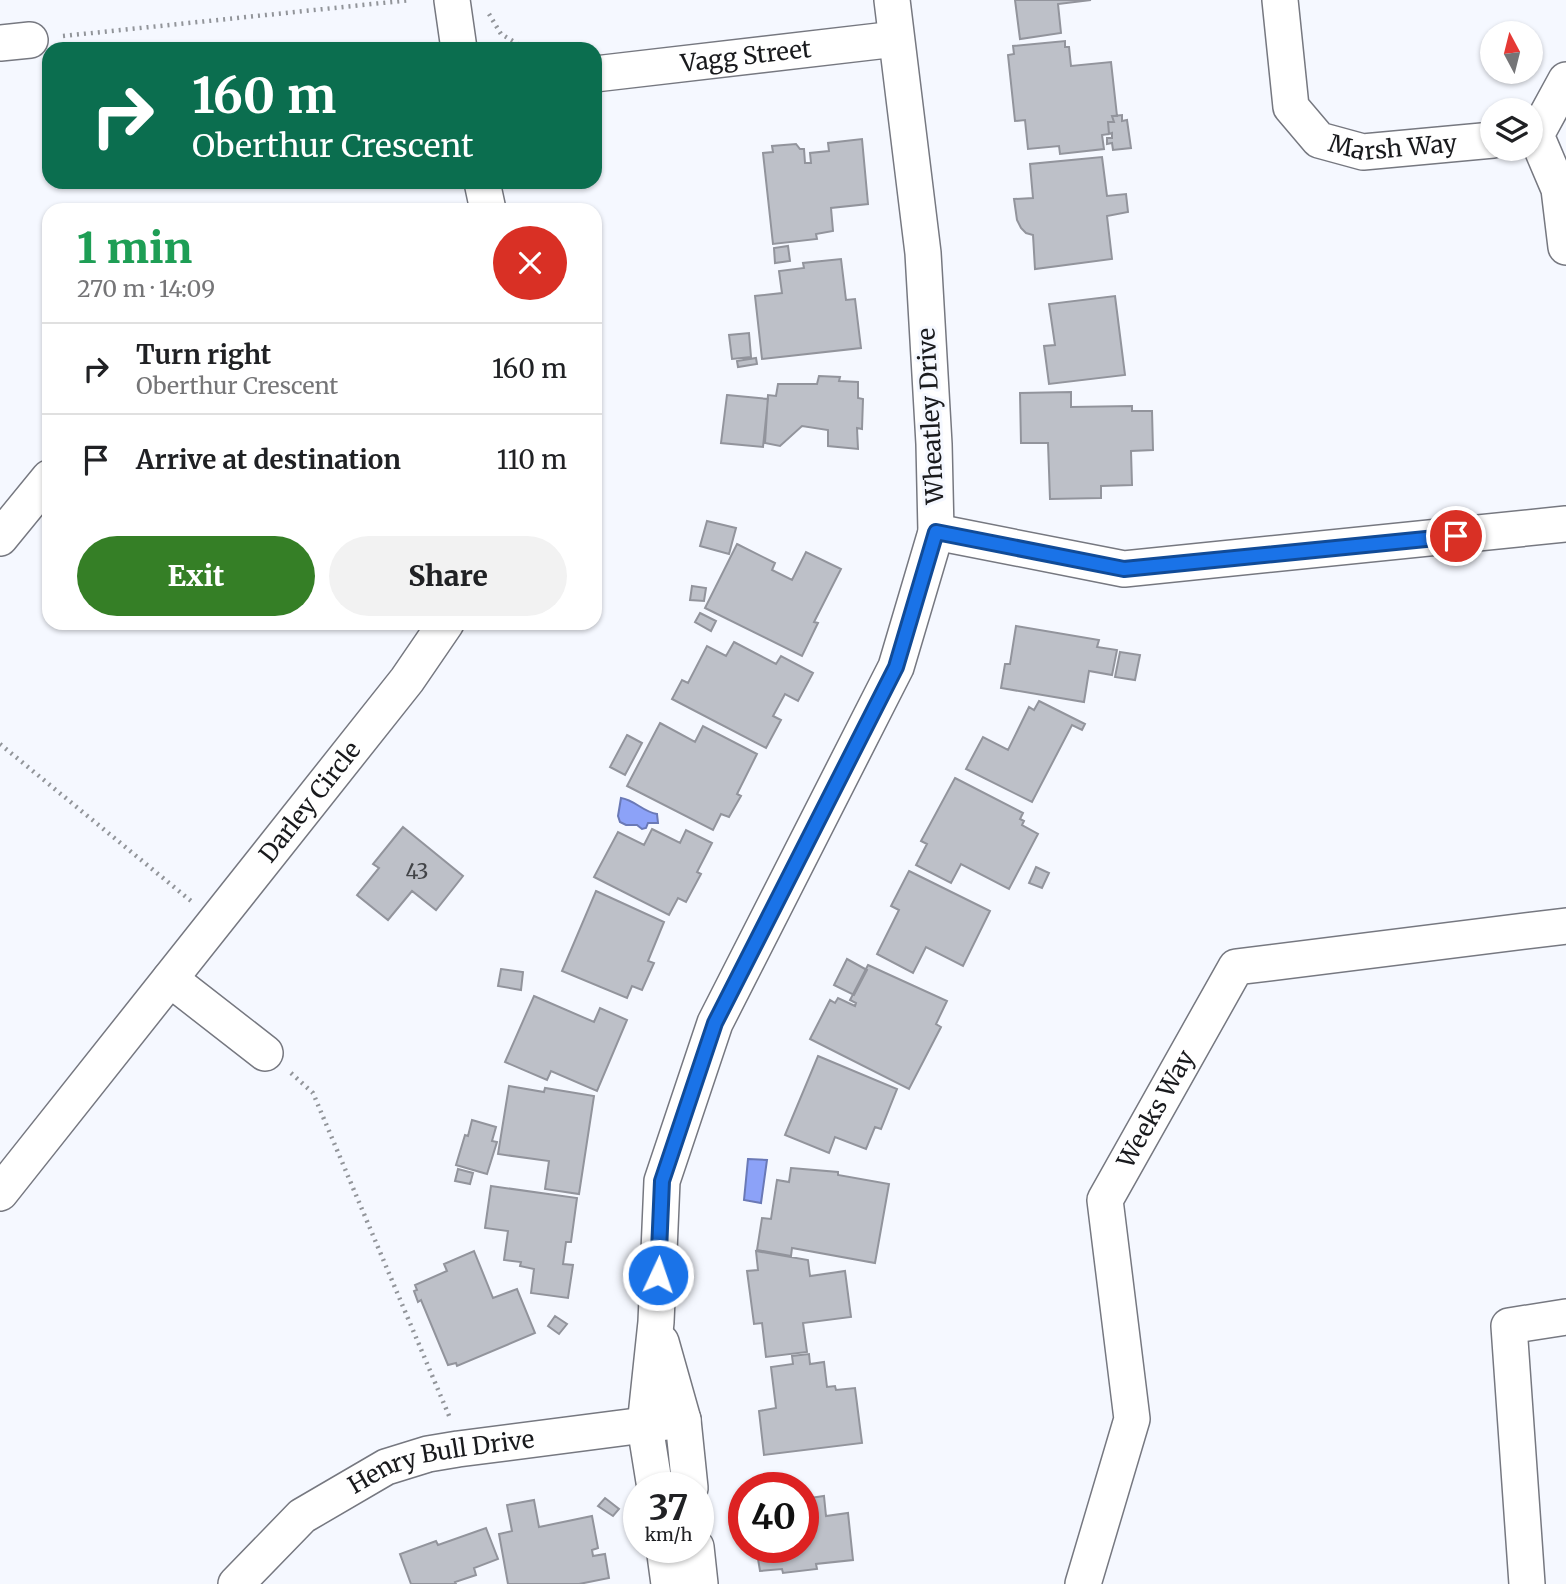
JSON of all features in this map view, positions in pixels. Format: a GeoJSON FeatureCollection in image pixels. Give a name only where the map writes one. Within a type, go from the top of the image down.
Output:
{"type":"FeatureCollection","features":[{"type":"Feature","properties":{"kind":"street"},"geometry":{"type":"LineString","coordinates":[[452,0],[457,42]]}},
{"type":"Feature","properties":{"kind":"street","name":"Wheatley Drive"},"geometry":{"type":"LineString","coordinates":[[652,1472],[645,1426],[656,1322],[662,1181],[715,1023],[896,667],[936,532],[923,253],[892,0]]}},
{"type":"Feature","properties":{"kind":"street","name":"Marsh Way"},"geometry":{"type":"LineString","coordinates":[[1280,0],[1291,107],[1319,140],[1363,152],[1480,141]]}},
{"type":"Feature","properties":{"kind":"street","name":"Vagg Street"},"geometry":{"type":"LineString","coordinates":[[602,73],[896,39]]}},
{"type":"Feature","properties":{"kind":"street"},"geometry":{"type":"LineString","coordinates":[[1543,119],[1566,80]]}},
{"type":"Feature","properties":{"kind":"street"},"geometry":{"type":"LineString","coordinates":[[1543,156],[1559,189],[1566,247]]}},
{"type":"Feature","properties":{"kind":"street"},"geometry":{"type":"LineString","coordinates":[[0,538],[42,487]]}},
{"type":"Feature","properties":{"kind":"street"},"geometry":{"type":"LineString","coordinates":[[936,532],[1124,569],[1566,524]]}},
{"type":"Feature","properties":{"kind":"street","name":"Darley Circle"},"geometry":{"type":"LineString","coordinates":[[0,1193],[407,680],[441,630]]}},
{"type":"Feature","properties":{"kind":"street","name":"Weeks Way"},"geometry":{"type":"LineString","coordinates":[[1083,1584],[1132,1419],[1105,1200],[1236,967],[1566,926]]}},
{"type":"Feature","properties":{"kind":"street"},"geometry":{"type":"LineString","coordinates":[[170,979],[265,1054]]}},
{"type":"Feature","properties":{"kind":"street"},"geometry":{"type":"LineString","coordinates":[[1527,1584],[1509,1326],[1566,1317]]}},
{"type":"Feature","properties":{"kind":"street","name":"Wheatley Drive"},"geometry":{"type":"LineString","coordinates":[[656,1322],[683,1420],[688,1472]]}},
{"type":"Feature","properties":{"kind":"street","name":"Henry Bull Drive"},"geometry":{"type":"LineString","coordinates":[[236,1584],[302,1516],[386,1467],[428,1454],[458,1449],[683,1420]]}},
{"type":"Feature","properties":{"kind":"street"},"geometry":{"type":"LineString","coordinates":[[666,1563],[669,1584]]}},
{"type":"Feature","properties":{"kind":"street"},"geometry":{"type":"LineString","coordinates":[[698,1563],[700,1584]]}},
{"type":"Feature","properties":{"kind":"path"},"geometry":{"type":"LineString","coordinates":[[15,41],[411,0]]}},
{"type":"Feature","properties":{"kind":"path"},"geometry":{"type":"LineString","coordinates":[[485,7],[501,34],[514,42]]}},
{"type":"Feature","properties":{"kind":"path"},"geometry":{"type":"LineString","coordinates":[[0,744],[217,921]]}},
{"type":"Feature","properties":{"kind":"path"},"geometry":{"type":"LineString","coordinates":[[265,1054],[313,1093],[424,1353],[454,1428],[458,1449]]}},
{"type":"Feature","properties":{"kind":"water"},"geometry":{"type":"Polygon","coordinates":[[[621,798],[657,814],[658,823],[648,823],[646,828],[642,829],[637,825],[620,822],[618,816],[621,798]]]}},
{"type":"Feature","properties":{"kind":"water"},"geometry":{"type":"Polygon","coordinates":[[[748,1159],[767,1160],[761,1203],[744,1200],[748,1159]]]}},
{"type":"Feature","properties":{"kind":"building"},"geometry":{"type":"Polygon","coordinates":[[[1015,0],[1091,0],[1058,4],[1061,33],[1020,39],[1015,0]]]}},
{"type":"Feature","properties":{"kind":"building"},"geometry":{"type":"Polygon","coordinates":[[[1065,41],[1065,47],[1069,47],[1071,66],[1111,62],[1117,116],[1112,116],[1114,122],[1108,122],[1109,134],[1102,135],[1104,149],[1060,154],[1059,146],[1028,149],[1025,120],[1015,121],[1008,55],[1014,54],[1013,46],[1065,41]]]}},
{"type":"Feature","properties":{"kind":"building"},"geometry":{"type":"Polygon","coordinates":[[[1122,115],[1122,121],[1127,120],[1131,148],[1113,150],[1112,143],[1107,144],[1107,138],[1112,138],[1108,122],[1114,122],[1112,116],[1122,115]]]}},
{"type":"Feature","properties":{"kind":"building"},"geometry":{"type":"Polygon","coordinates":[[[862,139],[868,204],[831,208],[833,231],[816,234],[817,239],[773,244],[763,153],[773,152],[772,146],[796,144],[800,149],[804,149],[805,163],[811,163],[810,153],[829,151],[828,143],[862,139]]]}},
{"type":"Feature","properties":{"kind":"building"},"geometry":{"type":"Polygon","coordinates":[[[1102,157],[1107,196],[1126,194],[1128,212],[1107,216],[1112,259],[1035,269],[1033,235],[1021,228],[1014,199],[1033,198],[1030,164],[1102,157]]]}},
{"type":"Feature","properties":{"kind":"building"},"geometry":{"type":"Polygon","coordinates":[[[788,246],[790,261],[775,263],[774,248],[788,246]]]}},
{"type":"Feature","properties":{"kind":"building"},"geometry":{"type":"Polygon","coordinates":[[[841,259],[846,300],[855,299],[861,348],[762,359],[755,296],[782,293],[779,271],[804,268],[803,263],[841,259]]]}},
{"type":"Feature","properties":{"kind":"building"},"geometry":{"type":"Polygon","coordinates":[[[1115,296],[1125,375],[1049,384],[1044,346],[1055,345],[1049,304],[1115,296]]]}},
{"type":"Feature","properties":{"kind":"building"},"geometry":{"type":"Polygon","coordinates":[[[749,333],[751,357],[732,359],[729,335],[749,333]]]}},
{"type":"Feature","properties":{"kind":"building"},"geometry":{"type":"Polygon","coordinates":[[[756,358],[757,364],[738,367],[737,361],[756,358]]]}},
{"type":"Feature","properties":{"kind":"building"},"geometry":{"type":"Polygon","coordinates":[[[819,376],[840,377],[839,381],[858,382],[858,398],[863,399],[862,429],[857,428],[858,449],[828,446],[828,430],[802,426],[780,446],[765,443],[768,395],[776,396],[778,384],[817,384],[819,376]]]}},
{"type":"Feature","properties":{"kind":"building"},"geometry":{"type":"Polygon","coordinates":[[[1071,392],[1071,407],[1132,406],[1132,411],[1152,411],[1153,450],[1131,451],[1132,485],[1101,486],[1101,498],[1050,499],[1048,443],[1021,443],[1020,393],[1071,392]]]}},
{"type":"Feature","properties":{"kind":"building"},"geometry":{"type":"Polygon","coordinates":[[[727,395],[768,399],[763,447],[721,443],[727,395]]]}},
{"type":"Feature","properties":{"kind":"building"},"geometry":{"type":"Polygon","coordinates":[[[707,521],[736,528],[729,554],[700,546],[707,521]]]}},
{"type":"Feature","properties":{"kind":"building"},"geometry":{"type":"Polygon","coordinates":[[[737,544],[775,563],[772,570],[792,580],[806,552],[841,569],[814,622],[818,623],[802,656],[705,608],[737,544]]]}},
{"type":"Feature","properties":{"kind":"building"},"geometry":{"type":"Polygon","coordinates":[[[692,586],[706,588],[704,601],[690,600],[692,586]]]}},
{"type":"Feature","properties":{"kind":"building"},"geometry":{"type":"Polygon","coordinates":[[[700,613],[716,621],[711,631],[695,622],[700,613]]]}},
{"type":"Feature","properties":{"kind":"building"},"geometry":{"type":"Polygon","coordinates":[[[1016,626],[1099,640],[1097,647],[1117,650],[1112,675],[1089,671],[1084,702],[1001,688],[1005,664],[1010,664],[1016,626]]]}},
{"type":"Feature","properties":{"kind":"building"},"geometry":{"type":"Polygon","coordinates":[[[734,642],[776,664],[781,656],[813,673],[798,701],[785,694],[773,716],[781,720],[766,748],[672,699],[682,680],[688,683],[707,646],[726,656],[734,642]]]}},
{"type":"Feature","properties":{"kind":"building"},"geometry":{"type":"Polygon","coordinates":[[[1120,652],[1140,655],[1135,680],[1115,677],[1120,652]]]}},
{"type":"Feature","properties":{"kind":"building"},"geometry":{"type":"Polygon","coordinates":[[[1039,701],[1085,724],[1082,730],[1072,725],[1032,802],[966,769],[983,737],[1008,750],[1029,707],[1034,710],[1039,701]]]}},
{"type":"Feature","properties":{"kind":"building"},"geometry":{"type":"Polygon","coordinates":[[[660,723],[695,742],[703,726],[757,754],[737,794],[741,796],[729,817],[721,814],[713,830],[627,786],[660,723]]]}},
{"type":"Feature","properties":{"kind":"building"},"geometry":{"type":"Polygon","coordinates":[[[627,735],[642,743],[625,775],[610,767],[627,735]]]}},
{"type":"Feature","properties":{"kind":"building"},"geometry":{"type":"Polygon","coordinates":[[[955,778],[1023,813],[1020,819],[1024,821],[1022,825],[1038,834],[1009,889],[961,864],[951,883],[916,865],[927,844],[921,841],[955,778]]]}},
{"type":"Feature","properties":{"kind":"building"},"geometry":{"type":"Polygon","coordinates":[[[403,827],[463,876],[436,910],[412,891],[388,920],[357,895],[379,868],[373,864],[403,827]]]}},
{"type":"Feature","properties":{"kind":"building"},"geometry":{"type":"Polygon","coordinates":[[[652,829],[680,843],[686,830],[712,843],[697,872],[701,874],[686,902],[678,898],[669,915],[594,877],[618,832],[644,845],[652,829]]]}},
{"type":"Feature","properties":{"kind":"building"},"geometry":{"type":"Polygon","coordinates":[[[1036,867],[1049,873],[1042,888],[1029,883],[1036,867]]]}},
{"type":"Feature","properties":{"kind":"building"},"geometry":{"type":"Polygon","coordinates":[[[909,871],[990,911],[963,966],[926,947],[913,973],[877,954],[899,910],[891,906],[909,871]]]}},
{"type":"Feature","properties":{"kind":"building"},"geometry":{"type":"Polygon","coordinates":[[[596,891],[664,922],[648,961],[654,963],[642,990],[632,986],[627,998],[562,971],[596,891]]]}},
{"type":"Feature","properties":{"kind":"building"},"geometry":{"type":"Polygon","coordinates":[[[847,959],[867,970],[854,995],[834,985],[847,959]]]}},
{"type":"Feature","properties":{"kind":"building"},"geometry":{"type":"Polygon","coordinates":[[[868,965],[947,1001],[936,1024],[941,1027],[909,1089],[810,1039],[830,1000],[835,1003],[838,998],[855,1006],[856,1003],[850,1000],[868,965]]]}},
{"type":"Feature","properties":{"kind":"building"},"geometry":{"type":"Polygon","coordinates":[[[501,969],[523,972],[521,990],[498,986],[501,969]]]}},
{"type":"Feature","properties":{"kind":"building"},"geometry":{"type":"Polygon","coordinates":[[[534,996],[594,1022],[600,1008],[627,1020],[597,1091],[551,1071],[547,1080],[505,1062],[534,996]]]}},
{"type":"Feature","properties":{"kind":"building"},"geometry":{"type":"Polygon","coordinates":[[[818,1056],[897,1089],[881,1129],[875,1127],[866,1149],[835,1137],[829,1153],[785,1135],[818,1056]]]}},
{"type":"Feature","properties":{"kind":"building"},"geometry":{"type":"Polygon","coordinates":[[[509,1086],[544,1092],[545,1088],[594,1096],[579,1194],[545,1189],[549,1161],[498,1154],[509,1086]]]}},
{"type":"Feature","properties":{"kind":"building"},"geometry":{"type":"Polygon","coordinates":[[[472,1120],[496,1127],[492,1141],[497,1142],[487,1174],[456,1165],[472,1120]]]}},
{"type":"Feature","properties":{"kind":"building"},"geometry":{"type":"Polygon","coordinates":[[[791,1168],[838,1172],[838,1175],[889,1184],[875,1263],[792,1248],[791,1256],[757,1250],[762,1218],[771,1219],[777,1180],[789,1182],[791,1168]]]}},
{"type":"Feature","properties":{"kind":"building"},"geometry":{"type":"Polygon","coordinates":[[[458,1169],[473,1173],[470,1184],[455,1181],[458,1169]]]}},
{"type":"Feature","properties":{"kind":"building"},"geometry":{"type":"Polygon","coordinates":[[[491,1186],[577,1198],[571,1242],[566,1242],[563,1264],[573,1265],[568,1298],[531,1293],[534,1269],[520,1266],[521,1262],[504,1260],[508,1231],[485,1228],[491,1186]]]}},
{"type":"Feature","properties":{"kind":"building"},"geometry":{"type":"Polygon","coordinates":[[[474,1251],[493,1298],[517,1289],[535,1333],[457,1366],[456,1363],[448,1365],[421,1300],[418,1302],[415,1285],[447,1271],[444,1264],[474,1251]]]}},
{"type":"Feature","properties":{"kind":"building"},"geometry":{"type":"Polygon","coordinates":[[[756,1251],[808,1260],[810,1276],[845,1271],[851,1317],[803,1323],[807,1352],[766,1357],[762,1323],[754,1324],[747,1271],[758,1270],[756,1251]]]}},
{"type":"Feature","properties":{"kind":"building"},"geometry":{"type":"Polygon","coordinates":[[[555,1316],[567,1324],[559,1334],[548,1326],[555,1316]]]}},
{"type":"Feature","properties":{"kind":"building"},"geometry":{"type":"Polygon","coordinates":[[[809,1354],[810,1364],[824,1362],[827,1387],[835,1386],[836,1390],[855,1388],[862,1443],[764,1455],[759,1411],[776,1408],[771,1367],[793,1364],[792,1356],[809,1354]]]}},
{"type":"Feature","properties":{"kind":"building"},"geometry":{"type":"Polygon","coordinates":[[[824,1496],[826,1516],[848,1513],[853,1560],[816,1564],[817,1569],[783,1573],[782,1569],[760,1571],[759,1563],[819,1563],[819,1497],[824,1496]]]}},
{"type":"Feature","properties":{"kind":"building"},"geometry":{"type":"Polygon","coordinates":[[[605,1498],[619,1509],[613,1516],[598,1506],[605,1498]]]}},
{"type":"Feature","properties":{"kind":"building"},"geometry":{"type":"Polygon","coordinates":[[[534,1500],[539,1527],[592,1516],[598,1548],[592,1550],[593,1556],[605,1554],[609,1578],[579,1584],[508,1584],[499,1534],[512,1531],[507,1505],[534,1500]]]}},
{"type":"Feature","properties":{"kind":"building"},"geometry":{"type":"Polygon","coordinates":[[[486,1528],[498,1559],[474,1568],[476,1575],[455,1582],[456,1584],[411,1584],[400,1554],[436,1541],[438,1545],[486,1528]]]}},
{"type":"Feature","properties":{"kind":"route"},"geometry":{"type":"LineString","coordinates":[[658,1275],[662,1181],[715,1023],[896,667],[936,532],[1124,569],[1456,536]]}}]}
